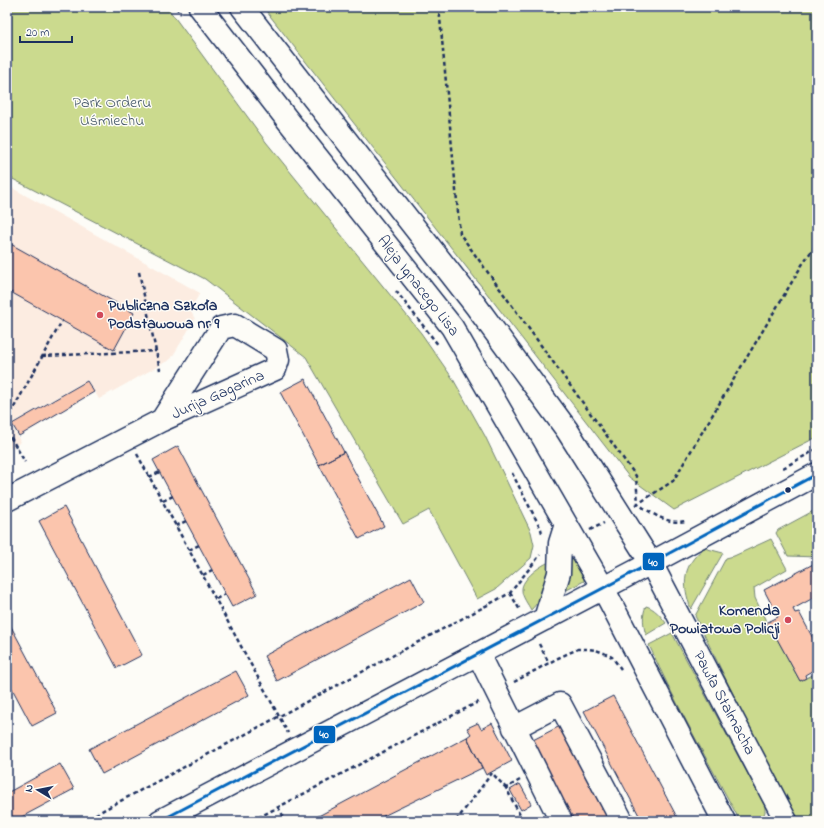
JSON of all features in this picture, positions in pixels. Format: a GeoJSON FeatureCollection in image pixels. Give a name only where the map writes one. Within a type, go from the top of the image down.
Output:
{"type":"FeatureCollection","features":[{"type":"Feature","properties":{"kind":"street","name":"Aleja Ignacego Lisa"},"geometry":{"type":"LineString","coordinates":[[242,7],[476,306],[567,430],[651,563]]}},
{"type":"Feature","properties":{"kind":"street","name":"Aleja Ignacego Lisa"},"geometry":{"type":"LineString","coordinates":[[192,13],[286,118],[452,327],[603,588]]}},
{"type":"Feature","properties":{"kind":"street","name":"Jurija Gagarina"},"geometry":{"type":"LineString","coordinates":[[7,500],[162,420],[275,369],[278,360],[276,350],[235,325],[221,328],[162,420]]}},
{"type":"Feature","properties":{"kind":"street"},"geometry":{"type":"LineString","coordinates":[[160,821],[817,474]]}},
{"type":"Feature","properties":{"kind":"street"},"geometry":{"type":"LineString","coordinates":[[545,619],[559,573],[560,544],[566,524]]}},
{"type":"Feature","properties":{"kind":"street","name":"Pawła Stalmacha"},"geometry":{"type":"LineString","coordinates":[[651,563],[786,821]]}},
{"type":"Feature","properties":{"kind":"street"},"geometry":{"type":"LineString","coordinates":[[603,588],[724,821]]}},
{"type":"Feature","properties":{"kind":"street"},"geometry":{"type":"LineString","coordinates":[[478,654],[561,821]]}},
{"type":"Feature","properties":{"kind":"street"},"geometry":{"type":"LineString","coordinates":[[514,728],[560,704],[622,821]]}},
{"type":"Feature","properties":{"kind":"path"},"geometry":{"type":"LineString","coordinates":[[176,7],[192,13]]}},
{"type":"Feature","properties":{"kind":"path"},"geometry":{"type":"LineString","coordinates":[[438,7],[460,234],[636,476],[638,504]]}},
{"type":"Feature","properties":{"kind":"path"},"geometry":{"type":"LineString","coordinates":[[638,504],[673,481],[805,260],[817,244]]}},
{"type":"Feature","properties":{"kind":"path"},"geometry":{"type":"LineString","coordinates":[[139,272],[160,370]]}},
{"type":"Feature","properties":{"kind":"path"},"geometry":{"type":"LineString","coordinates":[[392,286],[441,348]]}},
{"type":"Feature","properties":{"kind":"path"},"geometry":{"type":"LineString","coordinates":[[7,420],[62,321]]}},
{"type":"Feature","properties":{"kind":"path"},"geometry":{"type":"LineString","coordinates":[[42,356],[156,351]]}},
{"type":"Feature","properties":{"kind":"path"},"geometry":{"type":"LineString","coordinates":[[7,431],[25,462]]}},
{"type":"Feature","properties":{"kind":"path"},"geometry":{"type":"LineString","coordinates":[[128,437],[289,734]]}},
{"type":"Feature","properties":{"kind":"path"},"geometry":{"type":"LineString","coordinates":[[782,468],[817,449]]}},
{"type":"Feature","properties":{"kind":"path"},"geometry":{"type":"LineString","coordinates":[[509,468],[541,529],[542,536]]}},
{"type":"Feature","properties":{"kind":"path"},"geometry":{"type":"LineString","coordinates":[[150,477],[160,472]]}},
{"type":"Feature","properties":{"kind":"path"},"geometry":{"type":"LineString","coordinates":[[163,501],[173,496]]}},
{"type":"Feature","properties":{"kind":"path"},"geometry":{"type":"LineString","coordinates":[[638,504],[648,511],[670,521],[680,522],[691,519]]}},
{"type":"Feature","properties":{"kind":"path"},"geometry":{"type":"LineString","coordinates":[[589,530],[610,520]]}},
{"type":"Feature","properties":{"kind":"path"},"geometry":{"type":"LineString","coordinates":[[176,526],[186,521]]}},
{"type":"Feature","properties":{"kind":"path"},"geometry":{"type":"LineString","coordinates":[[189,550],[199,545]]}},
{"type":"Feature","properties":{"kind":"path"},"geometry":{"type":"LineString","coordinates":[[83,821],[510,593],[545,549]]}},
{"type":"Feature","properties":{"kind":"path"},"geometry":{"type":"LineString","coordinates":[[203,575],[212,570]]}},
{"type":"Feature","properties":{"kind":"path"},"geometry":{"type":"LineString","coordinates":[[216,599],[225,594]]}},
{"type":"Feature","properties":{"kind":"path"},"geometry":{"type":"LineString","coordinates":[[252,821],[567,653],[578,649],[588,649],[604,653],[612,657],[622,670]]}},
{"type":"Feature","properties":{"kind":"path"},"geometry":{"type":"LineString","coordinates":[[506,788],[536,771]]}},
{"type":"Feature","properties":{"kind":"path"},"geometry":{"type":"LineString","coordinates":[[456,821],[492,773],[506,788],[523,821]]}},
{"type":"Feature","properties":{"kind":"path"},"geometry":{"type":"LineString","coordinates":[[278,807],[286,821]]}},
{"type":"Feature","properties":{"kind":"path"},"geometry":{"type":"LineString","coordinates":[[508,821],[520,815]]}},
{"type":"Feature","properties":{"kind":"shaded area","name":"Publiczna Szkoła Podstawowa nr 9"},"geometry":{"type":"Polygon","coordinates":[[[7,185],[200,293],[190,310],[195,319],[171,359],[99,399],[87,380],[10,424],[21,442],[7,450],[7,185]]]}},
{"type":"Feature","properties":{"kind":"green space","name":"Park Orderu Uśmiechu"},"geometry":{"type":"Polygon","coordinates":[[[7,7],[167,7],[266,142],[421,333],[453,379],[485,436],[531,532],[534,545],[531,558],[496,589],[477,599],[429,510],[403,524],[306,357],[205,279],[7,176],[7,7]]]}},
{"type":"Feature","properties":{"kind":"green space"},"geometry":{"type":"Polygon","coordinates":[[[263,7],[817,7],[817,437],[674,510],[629,477],[263,7]]]}},
{"type":"Feature","properties":{"kind":"green space"},"geometry":{"type":"Polygon","coordinates":[[[817,509],[817,557],[788,556],[776,533],[778,530],[817,509]]]}},
{"type":"Feature","properties":{"kind":"green space"},"geometry":{"type":"Polygon","coordinates":[[[771,539],[787,569],[754,588],[755,598],[774,638],[776,637],[800,681],[817,673],[817,821],[795,821],[695,616],[726,558],[734,556],[771,539]]]}},
{"type":"Feature","properties":{"kind":"green space"},"geometry":{"type":"Polygon","coordinates":[[[704,548],[723,553],[691,609],[686,591],[686,576],[691,562],[704,548]]]}},
{"type":"Feature","properties":{"kind":"green space"},"geometry":{"type":"Polygon","coordinates":[[[569,555],[572,556],[584,581],[565,591],[569,555]]]}},
{"type":"Feature","properties":{"kind":"green space"},"geometry":{"type":"Polygon","coordinates":[[[552,561],[539,601],[531,610],[523,595],[522,590],[525,581],[533,572],[552,561]]]}},
{"type":"Feature","properties":{"kind":"green space"},"geometry":{"type":"Polygon","coordinates":[[[646,606],[655,610],[666,623],[646,635],[643,620],[646,606]]]}},
{"type":"Feature","properties":{"kind":"green space"},"geometry":{"type":"Polygon","coordinates":[[[672,633],[765,806],[765,812],[761,821],[740,821],[659,667],[649,645],[672,633]]]}},
{"type":"Feature","properties":{"kind":"building"},"geometry":{"type":"Polygon","coordinates":[[[7,242],[134,313],[114,350],[7,290],[7,242]]]}},
{"type":"Feature","properties":{"kind":"building"},"geometry":{"type":"Polygon","coordinates":[[[305,379],[344,452],[319,465],[280,392],[305,379]]]}},
{"type":"Feature","properties":{"kind":"building"},"geometry":{"type":"Polygon","coordinates":[[[87,381],[94,392],[19,436],[12,424],[87,381]]]}},
{"type":"Feature","properties":{"kind":"building"},"geometry":{"type":"Polygon","coordinates":[[[178,446],[257,594],[232,607],[153,460],[178,446]]]}},
{"type":"Feature","properties":{"kind":"building"},"geometry":{"type":"Polygon","coordinates":[[[344,452],[384,526],[359,539],[319,465],[344,452]]]}},
{"type":"Feature","properties":{"kind":"building"},"geometry":{"type":"Polygon","coordinates":[[[64,507],[142,655],[117,668],[39,521],[64,507]]]}},
{"type":"Feature","properties":{"kind":"building","name":"Komenda Powiatowa Policji"},"geometry":{"type":"Polygon","coordinates":[[[817,562],[817,596],[793,609],[795,613],[799,612],[817,646],[817,668],[805,675],[806,678],[800,681],[776,637],[774,638],[766,623],[778,617],[764,590],[817,562]]]}},
{"type":"Feature","properties":{"kind":"building"},"geometry":{"type":"Polygon","coordinates":[[[411,577],[424,602],[277,681],[264,656],[411,577]]]}},
{"type":"Feature","properties":{"kind":"building"},"geometry":{"type":"Polygon","coordinates":[[[7,619],[57,713],[32,726],[7,679],[7,619]]]}},
{"type":"Feature","properties":{"kind":"building"},"geometry":{"type":"Polygon","coordinates":[[[236,671],[249,695],[102,774],[89,749],[236,671]]]}},
{"type":"Feature","properties":{"kind":"building"},"geometry":{"type":"Polygon","coordinates":[[[613,696],[679,821],[642,821],[584,711],[613,696]]]}},
{"type":"Feature","properties":{"kind":"building"},"geometry":{"type":"Polygon","coordinates":[[[478,723],[481,729],[492,723],[512,761],[486,775],[467,737],[471,734],[467,728],[478,723]]]}},
{"type":"Feature","properties":{"kind":"building"},"geometry":{"type":"Polygon","coordinates":[[[560,726],[610,821],[573,821],[531,741],[560,726]]]}},
{"type":"Feature","properties":{"kind":"building"},"geometry":{"type":"Polygon","coordinates":[[[467,737],[482,768],[373,821],[309,821],[467,737]]]}},
{"type":"Feature","properties":{"kind":"building"},"geometry":{"type":"Polygon","coordinates":[[[60,764],[74,789],[14,821],[7,821],[7,793],[60,764]]]}},
{"type":"Feature","properties":{"kind":"building"},"geometry":{"type":"Polygon","coordinates":[[[520,784],[531,804],[521,810],[510,790],[520,784]]]}},
{"type":"Feature","properties":{"kind":"transit line","name":"40"},"geometry":{"type":"LineString","coordinates":[[160,821],[817,474]]}},
{"type":"Feature","properties":{"kind":"place","name":"Publiczna Szkoła Podstawowa nr 9"},"geometry":{"type":"Point","coordinates":[100,315]}},
{"type":"Feature","properties":{"kind":"place","name":"Komenda Powiatowa Policji"},"geometry":{"type":"Point","coordinates":[788,620]}}]}
